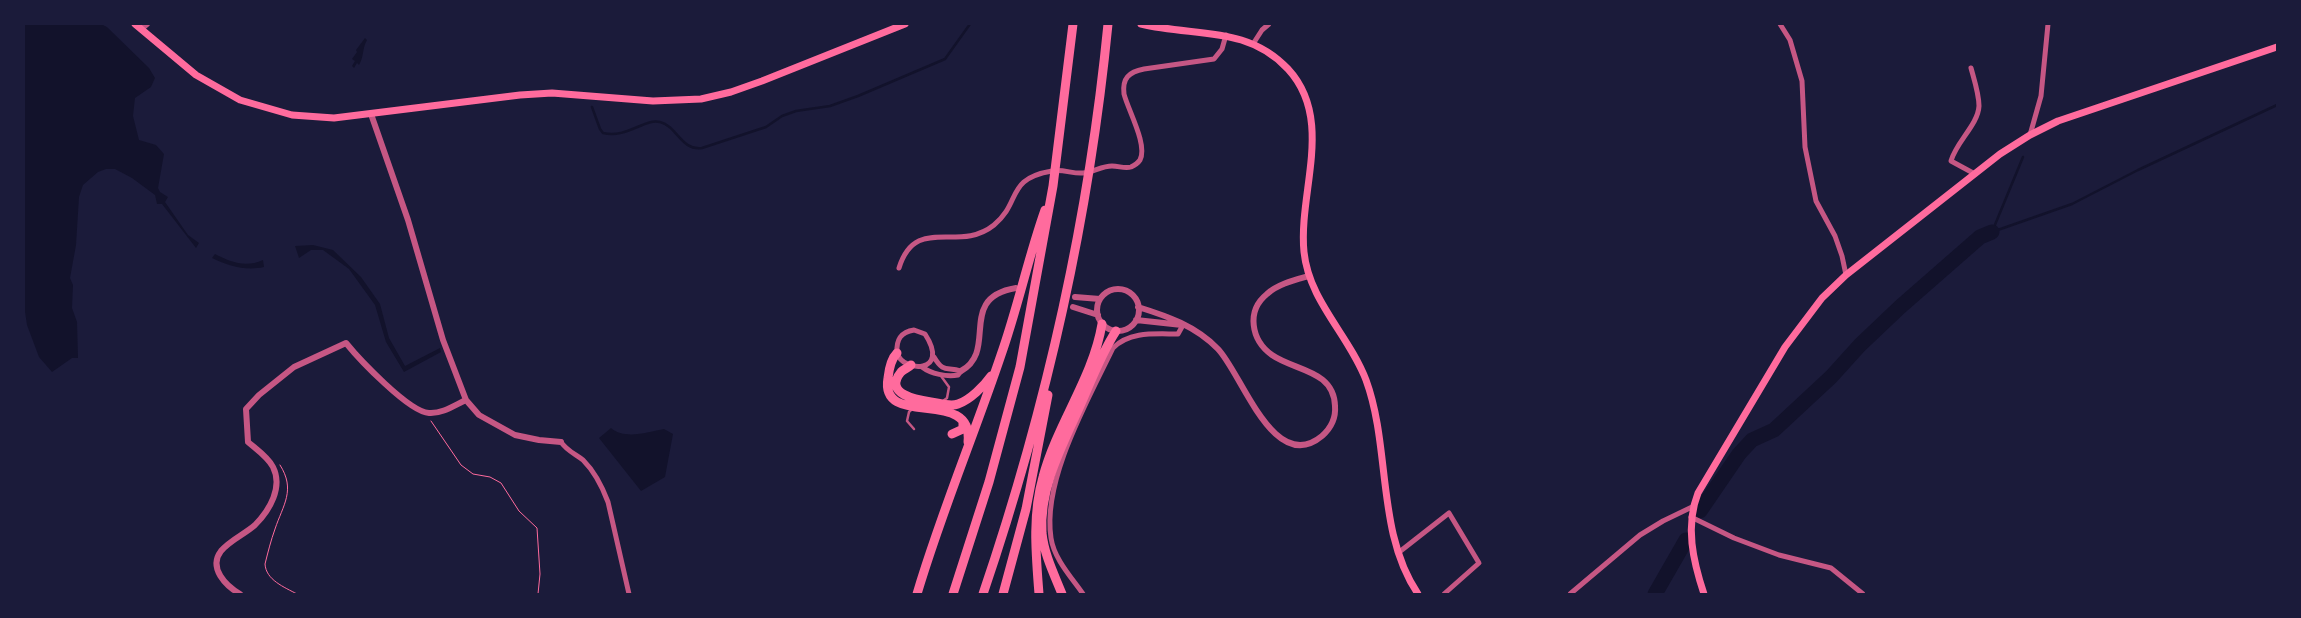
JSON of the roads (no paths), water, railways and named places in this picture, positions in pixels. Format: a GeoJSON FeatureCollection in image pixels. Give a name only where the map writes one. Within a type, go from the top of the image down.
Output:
{"type":"FeatureCollection","features":[{"type":"Feature","properties":{"kind":"highway"},"geometry":{"type":"LineString","coordinates":[[953,594],[989,482],[1020,367],[1053,186],[1073,24]]}},
{"type":"Feature","properties":{"kind":"highway"},"geometry":{"type":"LineString","coordinates":[[1004,594],[1026,509],[1086,192],[1108,24]]}},
{"type":"Feature","properties":{"kind":"highway"},"geometry":{"type":"LineString","coordinates":[[916,594],[1001,356],[1016,310],[1031,247],[1053,186]]}},
{"type":"Feature","properties":{"kind":"highway"},"geometry":{"type":"LineString","coordinates":[[1039,594],[1035,523],[1039,491],[1048,461],[1092,360],[1100,320]]}},
{"type":"Feature","properties":{"kind":"highway"},"geometry":{"type":"LineString","coordinates":[[1062,594],[1044,545],[1042,523],[1044,498],[1062,447],[1102,356],[1116,331]]}},
{"type":"Feature","properties":{"kind":"highway"},"geometry":{"type":"LineString","coordinates":[[983,594],[1024,466],[1058,336]]}},
{"type":"Feature","properties":{"kind":"highway"},"geometry":{"type":"LineString","coordinates":[[897,353],[889,372],[888,392],[897,402],[951,412],[962,420],[967,432],[966,452]]}},
{"type":"Feature","properties":{"kind":"highway"},"geometry":{"type":"LineString","coordinates":[[910,365],[899,376],[900,392],[909,398],[952,405],[964,401],[989,379],[1001,356]]}},
{"type":"Feature","properties":{"kind":"highway"},"geometry":{"type":"LineString","coordinates":[[952,434],[963,428],[962,420]]}},
{"type":"Feature","properties":{"kind":"main road"},"geometry":{"type":"LineString","coordinates":[[135,24],[196,74],[240,100],[303,117],[334,118],[512,96],[552,93],[653,101],[701,99],[762,81],[904,24]]}},
{"type":"Feature","properties":{"kind":"main road"},"geometry":{"type":"LineString","coordinates":[[1140,24],[1168,30],[1226,35],[1253,44],[1278,59],[1289,70],[1305,94],[1310,110],[1313,145],[1304,228],[1304,252],[1309,276],[1321,303],[1358,360],[1366,381],[1372,401],[1398,553],[1401,563],[1418,594]]}},
{"type":"Feature","properties":{"kind":"main road"},"geometry":{"type":"LineString","coordinates":[[1704,594],[1692,548],[1690,517],[1698,493],[1800,324],[1822,298],[1846,275],[2000,154],[2030,135],[2058,121],[2277,47]]}},
{"type":"Feature","properties":{"kind":"street"},"geometry":{"type":"LineString","coordinates":[[141,29],[147,24]]}},
{"type":"Feature","properties":{"kind":"street"},"geometry":{"type":"LineString","coordinates":[[1253,44],[1262,30],[1269,24]]}},
{"type":"Feature","properties":{"kind":"street"},"geometry":{"type":"LineString","coordinates":[[1780,24],[1790,40],[1802,81],[1805,147],[1816,201],[1834,236],[1842,256],[1846,275]]}},
{"type":"Feature","properties":{"kind":"street"},"geometry":{"type":"LineString","coordinates":[[2030,135],[2041,96],[2048,24]]}},
{"type":"Feature","properties":{"kind":"street"},"geometry":{"type":"LineString","coordinates":[[899,268],[906,251],[917,242],[931,237],[950,239],[969,237],[995,224],[1006,211],[1017,187],[1031,178],[1053,171],[1082,173],[1111,166],[1127,168],[1138,162],[1141,157],[1141,144],[1128,108],[1123,86],[1127,76],[1144,69],[1214,59],[1222,49],[1226,35]]}},
{"type":"Feature","properties":{"kind":"street"},"geometry":{"type":"LineString","coordinates":[[1971,68],[1979,107],[1974,120],[1954,149],[1951,161],[1975,174]]}},
{"type":"Feature","properties":{"kind":"street"},"geometry":{"type":"LineString","coordinates":[[371,114],[408,220],[443,340],[466,400],[479,415],[515,435],[561,442],[565,448],[589,467],[603,489],[608,502],[629,594]]}},
{"type":"Feature","properties":{"kind":"street"},"geometry":{"type":"LineString","coordinates":[[1138,307],[1176,319],[1201,335],[1218,349],[1236,373],[1268,428],[1276,436],[1285,442],[1296,444],[1313,442],[1325,434],[1334,418],[1335,401],[1333,392],[1320,376],[1284,361],[1264,348],[1254,332],[1253,321],[1255,310],[1268,293],[1290,282],[1309,276]]}},
{"type":"Feature","properties":{"kind":"street"},"geometry":{"type":"LineString","coordinates":[[961,371],[946,370],[939,365],[934,358],[925,334],[914,330],[902,333],[899,337],[897,353],[902,360],[910,365],[922,367],[940,374],[958,375],[975,360],[981,313],[986,303],[1002,291],[1016,290]]}},
{"type":"Feature","properties":{"kind":"street"},"geometry":{"type":"LineString","coordinates":[[1073,307],[1100,320],[1116,331],[1127,328],[1136,320],[1138,307],[1133,296],[1122,290],[1110,291],[1100,299],[1075,297]]}},
{"type":"Feature","properties":{"kind":"street"},"geometry":{"type":"LineString","coordinates":[[1100,299],[1100,320]]}},
{"type":"Feature","properties":{"kind":"street"},"geometry":{"type":"LineString","coordinates":[[1136,320],[1183,325]]}},
{"type":"Feature","properties":{"kind":"street"},"geometry":{"type":"LineString","coordinates":[[1083,594],[1059,559],[1051,540],[1050,513],[1060,465],[1113,348],[1120,341],[1128,337],[1158,332],[1178,334],[1183,325]]}},
{"type":"Feature","properties":{"kind":"street"},"geometry":{"type":"LineString","coordinates":[[240,594],[221,579],[217,563],[218,555],[222,549],[255,524],[261,517],[272,501],[278,478],[272,464],[248,442],[246,409],[259,395],[294,367],[346,343],[365,365],[414,406],[428,413],[439,412],[466,400]]}},
{"type":"Feature","properties":{"kind":"street"},"geometry":{"type":"LineString","coordinates":[[922,367],[934,358]]}},
{"type":"Feature","properties":{"kind":"street"},"geometry":{"type":"LineString","coordinates":[[1570,594],[1640,535],[1663,520],[1692,508]]}},
{"type":"Feature","properties":{"kind":"street"},"geometry":{"type":"LineString","coordinates":[[1398,553],[1449,513],[1479,563],[1444,594]]}},
{"type":"Feature","properties":{"kind":"street"},"geometry":{"type":"LineString","coordinates":[[1690,517],[1734,538],[1761,548],[1831,568],[1863,594]]}},
{"type":"Feature","properties":{"kind":"lane"},"geometry":{"type":"LineString","coordinates":[[937,403],[944,400],[949,393],[946,382],[940,374]]}},
{"type":"Feature","properties":{"kind":"lane"},"geometry":{"type":"LineString","coordinates":[[914,429],[907,421],[907,417],[912,410],[918,407]]}},
{"type":"Feature","properties":{"kind":"waterway"},"geometry":{"type":"LineString","coordinates":[[592,107],[603,133],[620,133],[648,123],[660,122],[671,128],[689,146],[702,148],[766,127],[782,116],[796,111],[830,106],[858,96],[945,59],[970,24]]}},
{"type":"Feature","properties":{"kind":"waterway"},"geometry":{"type":"LineString","coordinates":[[1992,232],[2072,204],[2138,170],[2277,105]]}},
{"type":"Feature","properties":{"kind":"waterway"},"geometry":{"type":"LineString","coordinates":[[1992,232],[2023,157]]}},
{"type":"Feature","properties":{"kind":"waterway"},"geometry":{"type":"LineString","coordinates":[[1700,511],[1739,454],[1752,440],[1774,430],[1831,377],[1860,345],[1900,307],[1980,237],[1992,232]]}},
{"type":"Feature","properties":{"kind":"waterway"},"geometry":{"type":"LineString","coordinates":[[1655,594],[1686,540]]}}]}
